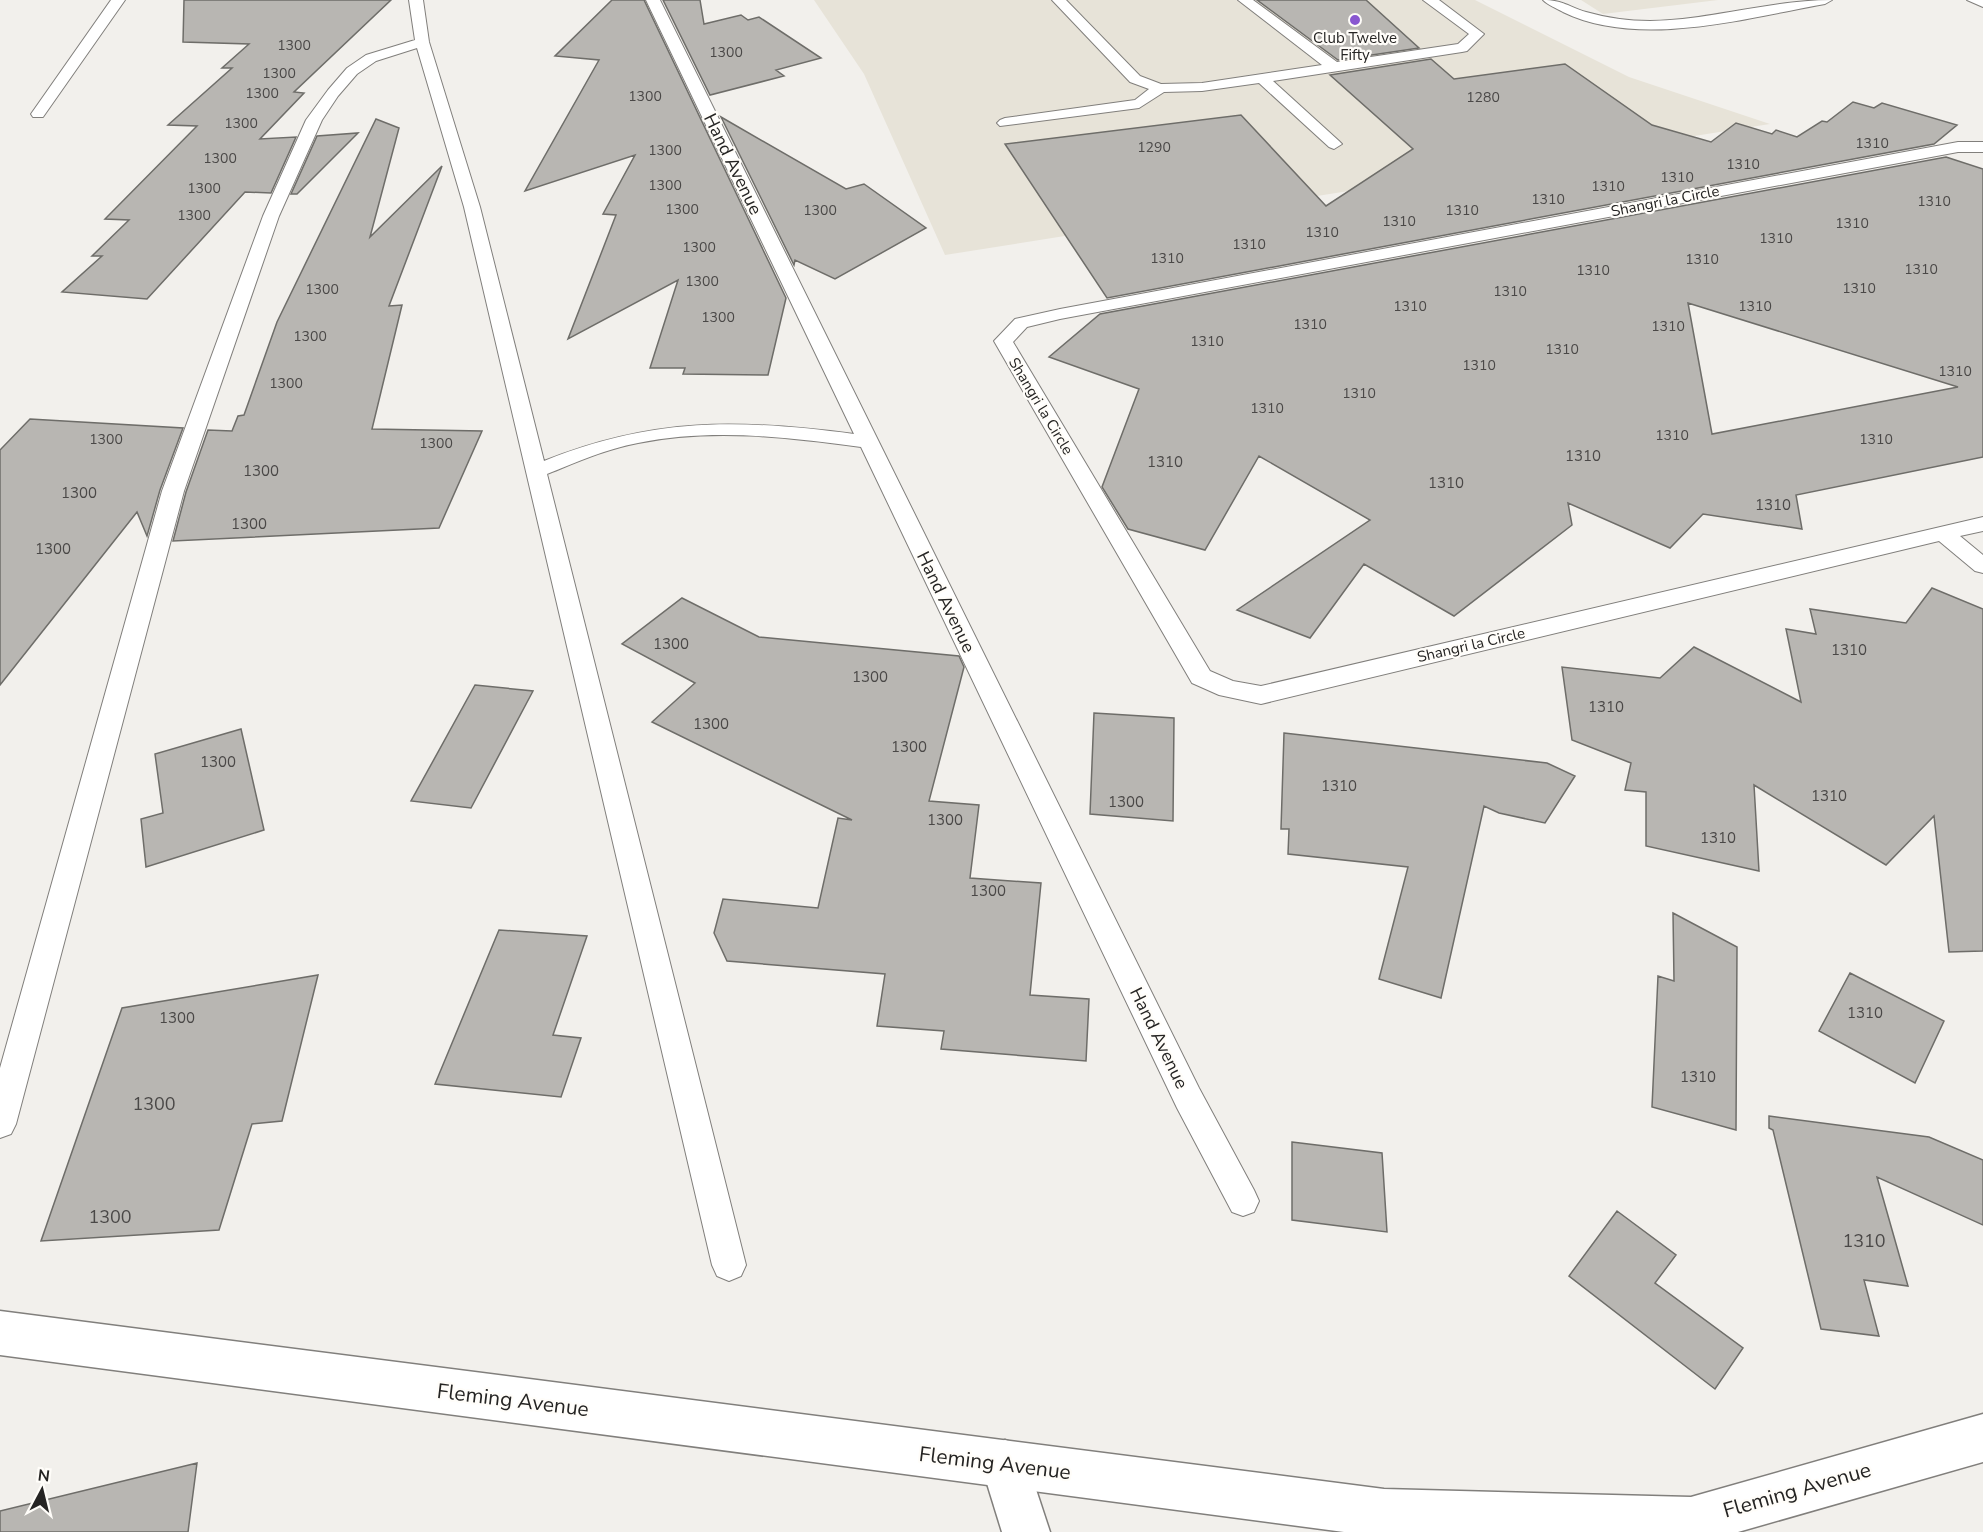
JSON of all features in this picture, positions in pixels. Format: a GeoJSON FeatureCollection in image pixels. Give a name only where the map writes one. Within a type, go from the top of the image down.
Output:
{"type":"FeatureCollection","features":[{"type":"Feature","properties":{"kind":"street","name":"Fleming Avenue"},"geometry":{"type":"LineString","coordinates":[[0,1333],[1384,1513],[1691,1521],[1983,1437]]}},
{"type":"Feature","properties":{"kind":"street"},"geometry":{"type":"LineString","coordinates":[[1005,1464],[1026,1532]]}},
{"type":"Feature","properties":{"kind":"lane"},"geometry":{"type":"LineString","coordinates":[[38,114],[118,0]]}},
{"type":"Feature","properties":{"kind":"lane"},"geometry":{"type":"LineString","coordinates":[[416,0],[422,42],[472,207],[729,1265]]}},
{"type":"Feature","properties":{"kind":"lane","name":"Hand Avenue"},"geometry":{"type":"LineString","coordinates":[[653,0],[1188,1098],[1243,1201]]}},
{"type":"Feature","properties":{"kind":"lane"},"geometry":{"type":"LineString","coordinates":[[1059,0],[1136,79],[1160,88],[1202,87],[1462,48],[1477,34],[1431,0]]}},
{"type":"Feature","properties":{"kind":"lane"},"geometry":{"type":"LineString","coordinates":[[1245,0],[1334,67]]}},
{"type":"Feature","properties":{"kind":"lane"},"geometry":{"type":"LineString","coordinates":[[1550,0],[1605,22],[1641,26],[1673,24],[1825,0]]}},
{"type":"Feature","properties":{"kind":"lane"},"geometry":{"type":"LineString","coordinates":[[1974,0],[1983,3]]}},
{"type":"Feature","properties":{"kind":"lane"},"geometry":{"type":"LineString","coordinates":[[0,1124],[173,491],[271,216],[314,120],[352,71],[371,58],[422,42]]}},
{"type":"Feature","properties":{"kind":"lane"},"geometry":{"type":"LineString","coordinates":[[1262,78],[1334,144]]}},
{"type":"Feature","properties":{"kind":"lane"},"geometry":{"type":"LineString","coordinates":[[1005,123],[1139,104],[1160,88]]}},
{"type":"Feature","properties":{"kind":"lane","name":"Shangri la Circle"},"geometry":{"type":"LineString","coordinates":[[1983,147],[1958,147],[1060,314],[1022,323],[1002,341],[1201,677],[1228,689],[1261,695],[1983,524]]}},
{"type":"Feature","properties":{"kind":"lane"},"geometry":{"type":"LineString","coordinates":[[536,471],[606,445],[665,433],[706,429],[784,430],[868,442]]}},
{"type":"Feature","properties":{"kind":"lane"},"geometry":{"type":"LineString","coordinates":[[1943,533],[1983,566]]}},
{"type":"Feature","properties":{"kind":"shaded area"},"geometry":{"type":"Polygon","coordinates":[[[814,0],[1475,0],[1629,77],[1770,124],[945,255],[864,74],[814,0]]]}},
{"type":"Feature","properties":{"kind":"shaded area"},"geometry":{"type":"Polygon","coordinates":[[[1581,0],[1718,0],[1603,14],[1581,0]]]}},
{"type":"Feature","properties":{"kind":"building"},"geometry":{"type":"Polygon","coordinates":[[[184,0],[391,0],[294,92],[304,93],[260,139],[296,137],[271,193],[245,192],[147,299],[62,292],[102,256],[92,256],[129,220],[105,219],[197,126],[168,125],[232,68],[222,68],[249,44],[183,42],[184,0]]]}},
{"type":"Feature","properties":{"kind":"building"},"geometry":{"type":"Polygon","coordinates":[[[612,0],[644,0],[786,298],[768,375],[683,374],[685,368],[650,368],[678,280],[568,339],[616,215],[603,214],[635,155],[525,191],[599,60],[555,56],[612,0]]]}},
{"type":"Feature","properties":{"kind":"building"},"geometry":{"type":"Polygon","coordinates":[[[663,0],[700,0],[704,24],[741,15],[748,20],[759,17],[821,58],[776,70],[784,76],[710,95],[663,0]]]}},
{"type":"Feature","properties":{"kind":"building"},"geometry":{"type":"Polygon","coordinates":[[[1257,0],[1366,0],[1419,48],[1338,60],[1257,0]]]}},
{"type":"Feature","properties":{"kind":"building"},"geometry":{"type":"Polygon","coordinates":[[[1431,59],[1454,79],[1565,64],[1652,125],[1711,142],[1736,123],[1772,134],[1776,130],[1797,137],[1822,121],[1827,122],[1853,102],[1874,108],[1882,103],[1957,125],[1934,144],[1107,298],[1005,144],[1241,115],[1326,206],[1413,149],[1330,75],[1431,59]]]}},
{"type":"Feature","properties":{"kind":"building"},"geometry":{"type":"Polygon","coordinates":[[[721,117],[846,189],[864,184],[926,228],[835,279],[795,260],[794,265],[721,117]]]}},
{"type":"Feature","properties":{"kind":"building"},"geometry":{"type":"Polygon","coordinates":[[[376,119],[399,128],[370,237],[442,166],[389,306],[402,305],[372,429],[482,431],[439,528],[173,541],[186,492],[208,430],[232,431],[238,416],[244,415],[277,322],[376,119]]]}},
{"type":"Feature","properties":{"kind":"building"},"geometry":{"type":"Polygon","coordinates":[[[358,133],[297,194],[291,194],[317,136],[358,133]]]}},
{"type":"Feature","properties":{"kind":"building"},"geometry":{"type":"Polygon","coordinates":[[[1946,157],[1983,169],[1983,457],[1796,495],[1802,529],[1703,514],[1670,548],[1568,503],[1572,525],[1454,616],[1364,564],[1310,638],[1237,610],[1370,520],[1259,456],[1205,550],[1128,529],[1102,487],[1139,389],[1049,357],[1100,314],[1946,157]],[[1688,303],[1712,434],[1958,387],[1688,303]]]}},
{"type":"Feature","properties":{"kind":"building"},"geometry":{"type":"Polygon","coordinates":[[[30,419],[183,428],[160,490],[147,536],[137,512],[0,685],[0,450],[30,419]]]}},
{"type":"Feature","properties":{"kind":"building"},"geometry":{"type":"Polygon","coordinates":[[[1932,588],[1983,609],[1983,951],[1949,952],[1934,816],[1886,865],[1754,785],[1759,871],[1646,846],[1646,792],[1625,790],[1631,763],[1572,740],[1562,667],[1660,678],[1694,647],[1801,702],[1786,629],[1816,634],[1810,609],[1906,623],[1932,588]]]}},
{"type":"Feature","properties":{"kind":"building"},"geometry":{"type":"Polygon","coordinates":[[[682,598],[759,637],[959,656],[964,667],[929,801],[979,805],[970,878],[1041,883],[1030,995],[1089,999],[1086,1061],[941,1049],[944,1031],[877,1026],[885,974],[727,961],[714,933],[723,899],[818,908],[838,818],[852,820],[652,722],[695,683],[622,644],[682,598]]]}},
{"type":"Feature","properties":{"kind":"building"},"geometry":{"type":"Polygon","coordinates":[[[475,685],[533,691],[471,808],[411,801],[475,685]]]}},
{"type":"Feature","properties":{"kind":"building"},"geometry":{"type":"Polygon","coordinates":[[[1094,713],[1174,718],[1173,821],[1090,814],[1094,713]]]}},
{"type":"Feature","properties":{"kind":"building"},"geometry":{"type":"Polygon","coordinates":[[[241,729],[264,830],[146,867],[141,819],[163,813],[155,754],[241,729]]]}},
{"type":"Feature","properties":{"kind":"building"},"geometry":{"type":"Polygon","coordinates":[[[1284,733],[1547,763],[1575,776],[1545,823],[1499,813],[1484,806],[1441,998],[1379,979],[1408,867],[1288,854],[1289,829],[1281,829],[1284,733]]]}},
{"type":"Feature","properties":{"kind":"building"},"geometry":{"type":"Polygon","coordinates":[[[1673,913],[1737,947],[1736,1130],[1652,1107],[1658,976],[1674,981],[1673,913]]]}},
{"type":"Feature","properties":{"kind":"building"},"geometry":{"type":"Polygon","coordinates":[[[499,930],[587,936],[553,1035],[581,1038],[561,1097],[435,1084],[499,930]]]}},
{"type":"Feature","properties":{"kind":"building"},"geometry":{"type":"Polygon","coordinates":[[[1850,973],[1944,1021],[1915,1083],[1819,1031],[1850,973]]]}},
{"type":"Feature","properties":{"kind":"building"},"geometry":{"type":"Polygon","coordinates":[[[318,975],[282,1121],[252,1124],[219,1230],[41,1241],[122,1008],[318,975]]]}},
{"type":"Feature","properties":{"kind":"building"},"geometry":{"type":"Polygon","coordinates":[[[1769,1116],[1929,1137],[1983,1160],[1983,1225],[1877,1177],[1908,1286],[1864,1280],[1879,1336],[1821,1329],[1773,1130],[1769,1128],[1769,1116]]]}},
{"type":"Feature","properties":{"kind":"building"},"geometry":{"type":"Polygon","coordinates":[[[1292,1142],[1382,1153],[1387,1232],[1292,1220],[1292,1142]]]}},
{"type":"Feature","properties":{"kind":"building"},"geometry":{"type":"Polygon","coordinates":[[[1617,1211],[1676,1255],[1655,1283],[1743,1348],[1715,1389],[1569,1276],[1617,1211]]]}},
{"type":"Feature","properties":{"kind":"building"},"geometry":{"type":"Polygon","coordinates":[[[197,1463],[188,1532],[0,1532],[0,1511],[197,1463]]]}},
{"type":"Feature","properties":{"kind":"place","name":"Club Twelve Fifty"},"geometry":{"type":"Point","coordinates":[1355,20]}}]}
